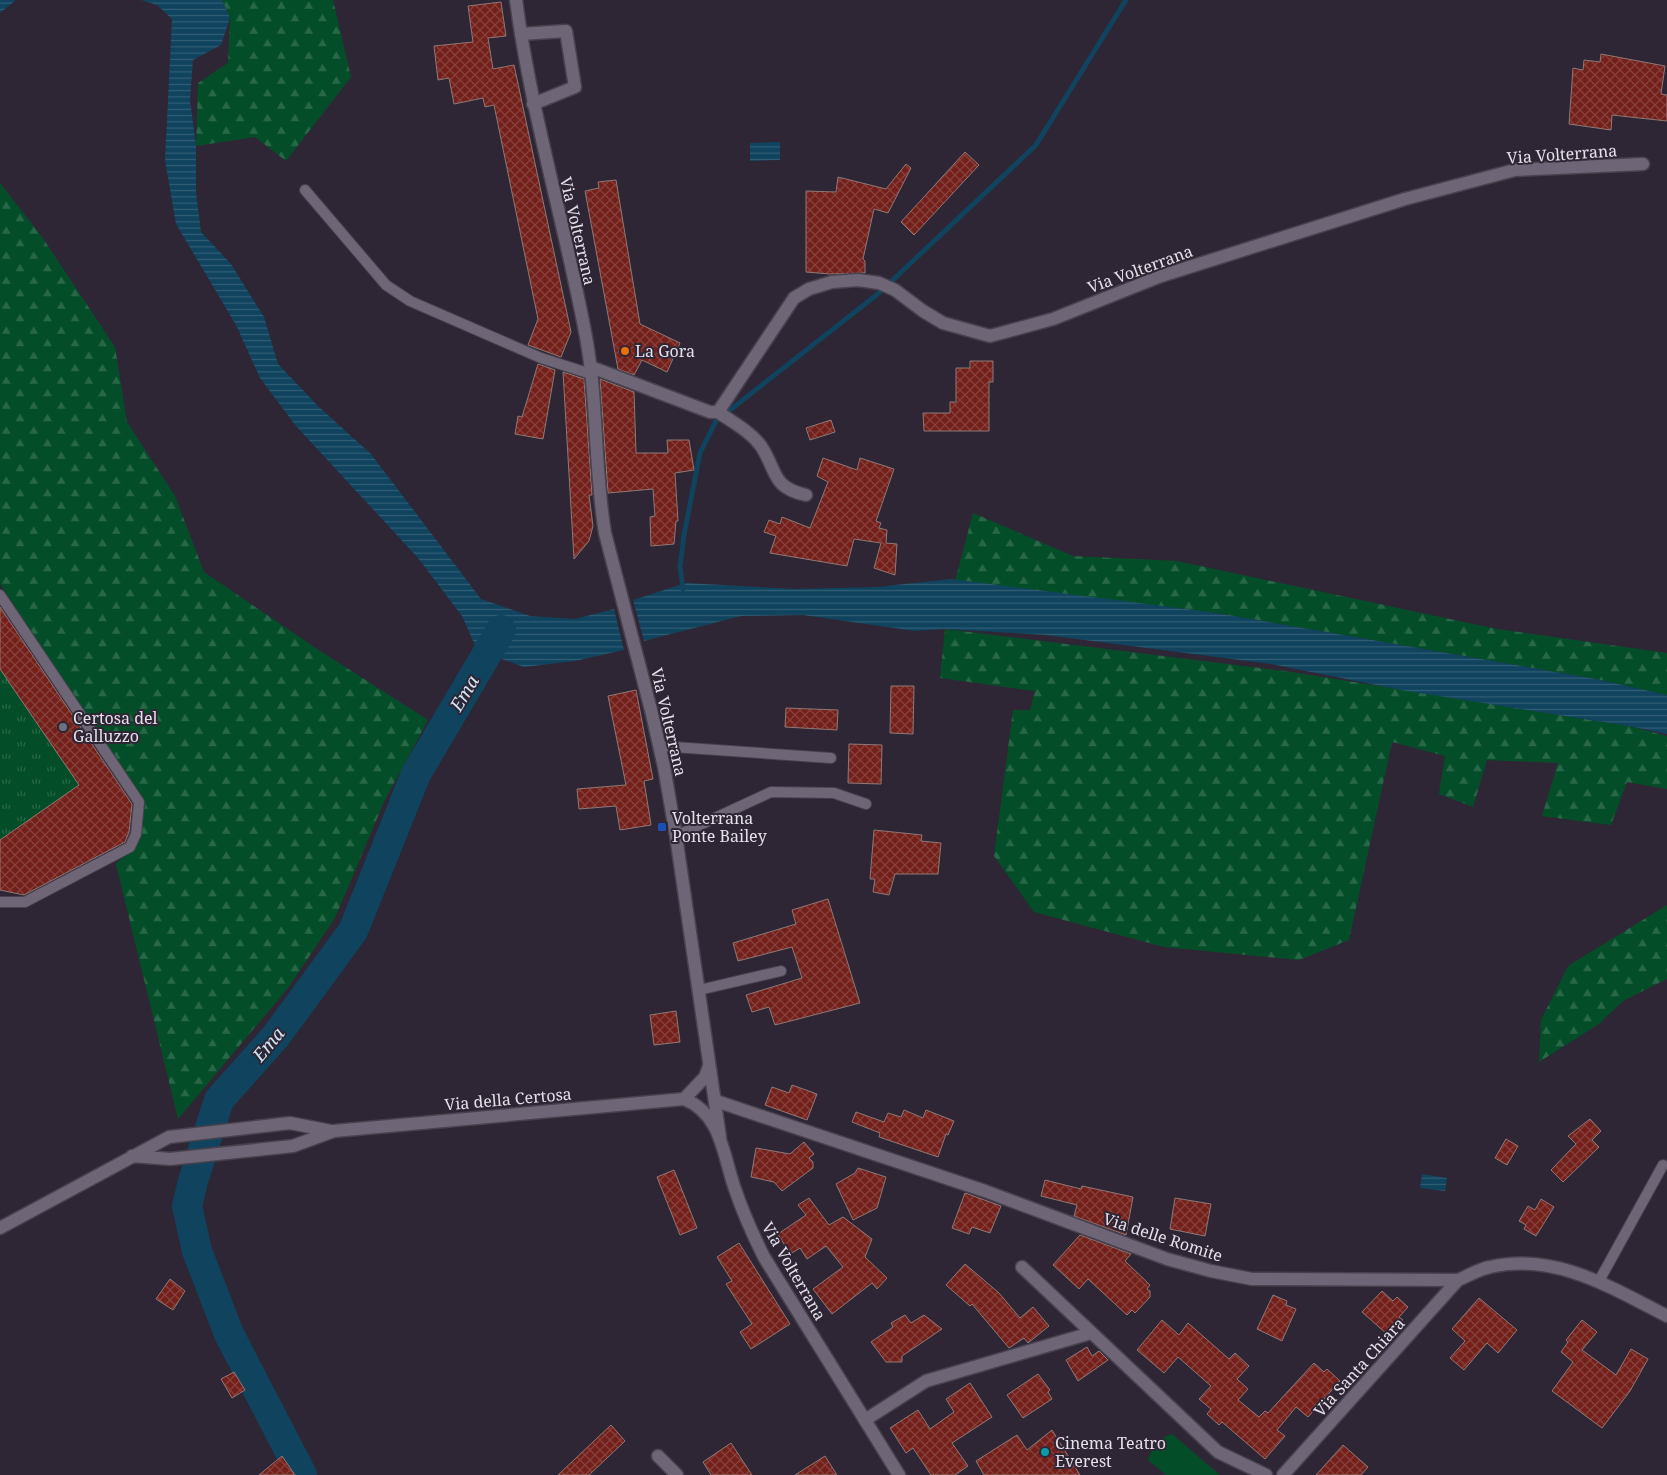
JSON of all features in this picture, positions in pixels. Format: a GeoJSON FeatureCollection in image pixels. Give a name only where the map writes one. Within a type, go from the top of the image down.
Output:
{"type":"FeatureCollection","features":[{"type":"Feature","properties":{"kind":"street","name":"Via Volterrana"},"geometry":{"type":"LineString","coordinates":[[516,0],[533,104],[591,370],[600,503],[613,566],[659,746],[676,836],[720,1138],[734,1188],[751,1231],[764,1257],[899,1475]]}},
{"type":"Feature","properties":{"kind":"street"},"geometry":{"type":"LineString","coordinates":[[521,34],[566,31],[575,87],[533,104]]}},
{"type":"Feature","properties":{"kind":"street","name":"Via Volterrana"},"geometry":{"type":"LineString","coordinates":[[718,412],[794,298],[809,289],[832,282],[858,280],[879,283],[895,290],[923,312],[943,323],[990,336],[1053,319],[1161,276],[1405,199],[1515,170],[1643,164]]}},
{"type":"Feature","properties":{"kind":"street"},"geometry":{"type":"LineString","coordinates":[[591,370],[710,412],[718,412],[746,431],[760,446],[779,483],[790,491],[806,495]]}},
{"type":"Feature","properties":{"kind":"street"},"geometry":{"type":"LineString","coordinates":[[684,1099],[705,1077],[709,1064]]}},
{"type":"Feature","properties":{"kind":"street"},"geometry":{"type":"LineString","coordinates":[[699,1085],[716,1102]]}},
{"type":"Feature","properties":{"kind":"street","name":"Via Volterrana"},"geometry":{"type":"LineString","coordinates":[[684,1099],[696,1104],[706,1113],[720,1138]]}},
{"type":"Feature","properties":{"kind":"street","name":"Via della Certosa"},"geometry":{"type":"LineString","coordinates":[[132,1156],[170,1159],[293,1146],[334,1131],[684,1099]]}},
{"type":"Feature","properties":{"kind":"street","name":"Via delle Romite"},"geometry":{"type":"LineString","coordinates":[[716,1102],[731,1105],[985,1191],[1167,1258],[1211,1271],[1252,1279],[1458,1280],[1489,1267],[1522,1264],[1556,1268],[1599,1281],[1667,1316]]}},
{"type":"Feature","properties":{"kind":"street","name":"Via della Certosa"},"geometry":{"type":"LineString","coordinates":[[0,1228],[169,1137],[290,1123],[334,1131]]}},
{"type":"Feature","properties":{"kind":"street"},"geometry":{"type":"LineString","coordinates":[[1022,1267],[1218,1452],[1266,1475]]}},
{"type":"Feature","properties":{"kind":"street","name":"Via Santa Chiara"},"geometry":{"type":"LineString","coordinates":[[1284,1475],[1458,1280]]}},
{"type":"Feature","properties":{"kind":"street"},"geometry":{"type":"LineString","coordinates":[[865,1420],[926,1381],[1091,1333]]}},
{"type":"Feature","properties":{"kind":"street"},"geometry":{"type":"LineString","coordinates":[[658,1456],[677,1475]]}},
{"type":"Feature","properties":{"kind":"lane"},"geometry":{"type":"LineString","coordinates":[[305,190],[386,285],[410,301],[541,358],[591,370]]}},
{"type":"Feature","properties":{"kind":"lane"},"geometry":{"type":"LineString","coordinates":[[0,595],[139,802],[136,834],[130,847],[25,902],[0,902]]}},
{"type":"Feature","properties":{"kind":"lane"},"geometry":{"type":"LineString","coordinates":[[659,746],[831,758]]}},
{"type":"Feature","properties":{"kind":"lane"},"geometry":{"type":"LineString","coordinates":[[676,836],[771,792],[834,793],[866,804]]}},
{"type":"Feature","properties":{"kind":"lane"},"geometry":{"type":"LineString","coordinates":[[698,990],[781,971]]}},
{"type":"Feature","properties":{"kind":"lane"},"geometry":{"type":"LineString","coordinates":[[1599,1281],[1663,1165]]}},
{"type":"Feature","properties":{"kind":"green space"},"geometry":{"type":"Polygon","coordinates":[[[222,0],[333,0],[351,77],[286,161],[255,137],[196,146],[198,83],[228,63],[230,18],[222,0]]]}},
{"type":"Feature","properties":{"kind":"green space"},"geometry":{"type":"Polygon","coordinates":[[[0,183],[42,237],[115,347],[127,422],[175,496],[204,572],[314,647],[428,720],[384,802],[335,918],[288,988],[178,1119],[116,864],[138,841],[145,805],[0,584],[0,183]]]}},
{"type":"Feature","properties":{"kind":"green space"},"geometry":{"type":"Polygon","coordinates":[[[973,513],[1073,556],[1177,561],[1497,629],[1667,653],[1667,695],[1596,679],[1217,613],[955,581],[973,513]]]}},
{"type":"Feature","properties":{"kind":"green space"},"geometry":{"type":"Polygon","coordinates":[[[945,629],[1285,671],[1629,726],[1667,736],[1667,789],[1627,782],[1611,825],[1542,816],[1558,763],[1487,760],[1473,807],[1439,794],[1445,756],[1392,742],[1349,940],[1299,960],[1164,947],[1034,912],[994,856],[1013,710],[1030,710],[1035,691],[940,678],[945,629]]]}},
{"type":"Feature","properties":{"kind":"green space"},"geometry":{"type":"Polygon","coordinates":[[[0,669],[79,785],[0,840],[0,669]]]}},
{"type":"Feature","properties":{"kind":"green space"},"geometry":{"type":"Polygon","coordinates":[[[1667,905],[1667,979],[1623,1001],[1599,1024],[1539,1062],[1541,1020],[1568,966],[1667,905]]]}},
{"type":"Feature","properties":{"kind":"green space"},"geometry":{"type":"Polygon","coordinates":[[[1172,1434],[1220,1475],[1166,1475],[1148,1460],[1157,1444],[1163,1438],[1172,1434]]]}},
{"type":"Feature","properties":{"kind":"water"},"geometry":{"type":"Polygon","coordinates":[[[0,0],[16,0],[0,13],[0,0]]]}},
{"type":"Feature","properties":{"kind":"water"},"geometry":{"type":"Polygon","coordinates":[[[141,0],[222,0],[230,18],[221,45],[193,60],[190,100],[196,146],[196,192],[201,232],[231,264],[264,317],[278,364],[319,407],[371,454],[481,599],[530,616],[575,619],[614,609],[624,650],[575,661],[524,667],[477,650],[462,616],[418,558],[296,426],[260,378],[236,325],[176,224],[165,160],[172,19],[157,5],[141,0]]]}},
{"type":"Feature","properties":{"kind":"water"},"geometry":{"type":"Polygon","coordinates":[[[780,142],[780,160],[750,161],[750,143],[780,142]]]}},
{"type":"Feature","properties":{"kind":"water"},"geometry":{"type":"Polygon","coordinates":[[[951,579],[1217,613],[1596,679],[1667,695],[1667,734],[1629,726],[1401,690],[1271,664],[1046,635],[945,629],[915,631],[803,615],[741,616],[644,641],[633,600],[686,583],[794,589],[877,587],[951,579]]]}},
{"type":"Feature","properties":{"kind":"water"},"geometry":{"type":"Polygon","coordinates":[[[1422,1174],[1447,1178],[1445,1191],[1420,1188],[1422,1174]]]}},
{"type":"Feature","properties":{"kind":"building"},"geometry":{"type":"Polygon","coordinates":[[[501,2],[506,36],[488,38],[493,69],[514,65],[571,332],[561,357],[528,345],[538,319],[494,105],[485,107],[483,98],[454,104],[449,78],[438,80],[434,46],[473,42],[468,6],[501,2]]]}},
{"type":"Feature","properties":{"kind":"building"},"geometry":{"type":"Polygon","coordinates":[[[1601,54],[1665,66],[1661,94],[1667,95],[1667,121],[1612,115],[1611,130],[1569,124],[1573,68],[1583,70],[1584,60],[1600,62],[1601,54]]]}},
{"type":"Feature","properties":{"kind":"building"},"geometry":{"type":"Polygon","coordinates":[[[965,152],[979,165],[914,235],[901,222],[965,152]]]}},
{"type":"Feature","properties":{"kind":"building"},"geometry":{"type":"Polygon","coordinates":[[[906,164],[911,168],[888,213],[874,209],[863,259],[865,261],[865,273],[830,274],[806,272],[806,191],[836,192],[838,177],[886,189],[906,164]]]}},
{"type":"Feature","properties":{"kind":"building"},"geometry":{"type":"Polygon","coordinates":[[[616,180],[640,324],[680,343],[667,372],[642,360],[634,375],[618,369],[585,191],[599,188],[598,182],[616,180]]]}},
{"type":"Feature","properties":{"kind":"building"},"geometry":{"type":"Polygon","coordinates":[[[970,361],[993,361],[993,382],[989,382],[989,431],[924,431],[923,413],[950,413],[950,402],[956,402],[956,368],[970,368],[970,361]]]}},
{"type":"Feature","properties":{"kind":"building"},"geometry":{"type":"Polygon","coordinates":[[[538,364],[555,370],[543,439],[515,434],[518,416],[522,417],[538,364]]]}},
{"type":"Feature","properties":{"kind":"building"},"geometry":{"type":"Polygon","coordinates":[[[563,372],[584,379],[592,495],[589,495],[593,526],[589,541],[574,559],[563,372]]]}},
{"type":"Feature","properties":{"kind":"building"},"geometry":{"type":"Polygon","coordinates":[[[600,379],[634,392],[636,453],[668,453],[667,440],[689,440],[694,470],[675,473],[678,521],[676,521],[674,544],[651,546],[650,517],[655,516],[653,489],[608,493],[600,379]]]}},
{"type":"Feature","properties":{"kind":"building"},"geometry":{"type":"Polygon","coordinates":[[[831,420],[835,432],[810,440],[806,428],[831,420]]]}},
{"type":"Feature","properties":{"kind":"building"},"geometry":{"type":"Polygon","coordinates":[[[823,458],[857,470],[860,458],[894,469],[876,521],[881,523],[879,528],[887,530],[886,543],[897,544],[895,575],[874,568],[881,543],[854,539],[847,566],[770,553],[776,536],[764,532],[769,520],[780,524],[782,517],[810,528],[828,482],[817,476],[823,458]]]}},
{"type":"Feature","properties":{"kind":"building","name":"Certosa del Galluzzo"},"geometry":{"type":"Polygon","coordinates":[[[0,607],[132,804],[129,832],[125,842],[24,895],[0,890],[0,840],[79,785],[0,669],[0,607]]]}},
{"type":"Feature","properties":{"kind":"building"},"geometry":{"type":"Polygon","coordinates":[[[891,686],[914,686],[913,734],[890,733],[891,686]]]}},
{"type":"Feature","properties":{"kind":"building"},"geometry":{"type":"Polygon","coordinates":[[[636,690],[653,779],[644,781],[651,825],[620,830],[616,806],[579,809],[577,789],[626,785],[608,696],[636,690]]]}},
{"type":"Feature","properties":{"kind":"building"},"geometry":{"type":"Polygon","coordinates":[[[786,708],[838,710],[837,730],[785,727],[786,708]]]}},
{"type":"Feature","properties":{"kind":"building"},"geometry":{"type":"Polygon","coordinates":[[[849,744],[882,745],[881,784],[848,783],[849,744]]]}},
{"type":"Feature","properties":{"kind":"building"},"geometry":{"type":"Polygon","coordinates":[[[874,830],[922,835],[921,841],[941,843],[938,874],[895,874],[889,895],[873,892],[875,879],[870,879],[874,830]]]}},
{"type":"Feature","properties":{"kind":"building"},"geometry":{"type":"Polygon","coordinates":[[[828,899],[860,1003],[775,1025],[769,1007],[752,1012],[746,995],[802,978],[792,947],[738,961],[733,943],[796,924],[792,910],[828,899]]]}},
{"type":"Feature","properties":{"kind":"building"},"geometry":{"type":"Polygon","coordinates":[[[676,1011],[680,1042],[654,1045],[650,1015],[676,1011]]]}},
{"type":"Feature","properties":{"kind":"building"},"geometry":{"type":"Polygon","coordinates":[[[792,1085],[817,1094],[807,1120],[765,1105],[772,1087],[789,1093],[792,1085]]]}},
{"type":"Feature","properties":{"kind":"building"},"geometry":{"type":"Polygon","coordinates":[[[904,1110],[923,1118],[926,1110],[954,1121],[948,1135],[946,1134],[938,1157],[879,1137],[880,1133],[852,1122],[856,1112],[884,1122],[888,1113],[901,1117],[904,1110]]]}},
{"type":"Feature","properties":{"kind":"building"},"geometry":{"type":"Polygon","coordinates":[[[1590,1119],[1601,1131],[1592,1140],[1599,1147],[1563,1182],[1551,1170],[1576,1144],[1568,1136],[1590,1119]]]}},
{"type":"Feature","properties":{"kind":"building"},"geometry":{"type":"Polygon","coordinates":[[[1506,1139],[1518,1146],[1507,1165],[1495,1158],[1506,1139]]]}},
{"type":"Feature","properties":{"kind":"building"},"geometry":{"type":"Polygon","coordinates":[[[804,1142],[814,1154],[809,1158],[813,1162],[813,1168],[782,1191],[774,1182],[751,1177],[756,1148],[790,1154],[804,1142]]]}},
{"type":"Feature","properties":{"kind":"building"},"geometry":{"type":"Polygon","coordinates":[[[858,1168],[886,1177],[877,1208],[853,1220],[836,1184],[855,1173],[858,1168]]]}},
{"type":"Feature","properties":{"kind":"building"},"geometry":{"type":"Polygon","coordinates":[[[674,1170],[697,1228],[680,1235],[657,1177],[674,1170]]]}},
{"type":"Feature","properties":{"kind":"building"},"geometry":{"type":"Polygon","coordinates":[[[1045,1180],[1081,1189],[1082,1186],[1133,1197],[1126,1235],[1074,1216],[1077,1205],[1041,1196],[1045,1180]]]}},
{"type":"Feature","properties":{"kind":"building"},"geometry":{"type":"Polygon","coordinates":[[[965,1193],[1001,1206],[990,1233],[972,1227],[969,1234],[952,1228],[965,1193]]]}},
{"type":"Feature","properties":{"kind":"building"},"geometry":{"type":"Polygon","coordinates":[[[809,1198],[829,1225],[843,1217],[872,1239],[865,1257],[887,1278],[877,1289],[872,1283],[832,1314],[813,1289],[843,1267],[826,1246],[807,1259],[800,1248],[790,1254],[778,1234],[806,1215],[798,1205],[809,1198]]]}},
{"type":"Feature","properties":{"kind":"building"},"geometry":{"type":"Polygon","coordinates":[[[1175,1198],[1211,1204],[1205,1236],[1170,1229],[1175,1198]]]}},
{"type":"Feature","properties":{"kind":"building"},"geometry":{"type":"Polygon","coordinates":[[[1541,1199],[1554,1207],[1536,1236],[1524,1229],[1526,1225],[1519,1221],[1528,1206],[1535,1210],[1541,1199]]]}},
{"type":"Feature","properties":{"kind":"building"},"geometry":{"type":"Polygon","coordinates":[[[1080,1235],[1131,1254],[1125,1261],[1150,1285],[1147,1289],[1150,1291],[1150,1297],[1135,1313],[1132,1310],[1127,1315],[1088,1279],[1079,1289],[1053,1265],[1080,1235]]]}},
{"type":"Feature","properties":{"kind":"building"},"geometry":{"type":"Polygon","coordinates":[[[739,1243],[790,1324],[751,1349],[740,1332],[752,1324],[726,1284],[732,1281],[717,1257],[739,1243]]]}},
{"type":"Feature","properties":{"kind":"building"},"geometry":{"type":"Polygon","coordinates":[[[965,1264],[999,1293],[1020,1318],[1033,1307],[1049,1326],[1028,1343],[1024,1338],[1009,1348],[972,1304],[970,1306],[946,1285],[965,1264]]]}},
{"type":"Feature","properties":{"kind":"building"},"geometry":{"type":"Polygon","coordinates":[[[170,1279],[185,1291],[173,1310],[156,1299],[170,1279]]]}},
{"type":"Feature","properties":{"kind":"building"},"geometry":{"type":"Polygon","coordinates":[[[1382,1291],[1393,1301],[1397,1297],[1408,1307],[1399,1317],[1403,1320],[1388,1335],[1362,1312],[1382,1291]]]}},
{"type":"Feature","properties":{"kind":"building"},"geometry":{"type":"Polygon","coordinates":[[[1273,1295],[1287,1301],[1286,1305],[1296,1309],[1282,1341],[1257,1329],[1273,1295]]]}},
{"type":"Feature","properties":{"kind":"building"},"geometry":{"type":"Polygon","coordinates":[[[1479,1298],[1517,1330],[1498,1353],[1487,1343],[1464,1370],[1450,1358],[1465,1341],[1452,1329],[1479,1298]]]}},
{"type":"Feature","properties":{"kind":"building"},"geometry":{"type":"Polygon","coordinates":[[[905,1315],[911,1323],[924,1315],[942,1329],[902,1356],[902,1362],[886,1362],[871,1342],[893,1327],[891,1323],[905,1315]]]}},
{"type":"Feature","properties":{"kind":"building"},"geometry":{"type":"Polygon","coordinates":[[[1162,1320],[1179,1335],[1188,1323],[1229,1359],[1235,1353],[1249,1366],[1237,1379],[1248,1389],[1238,1400],[1259,1417],[1265,1411],[1268,1413],[1314,1363],[1324,1372],[1327,1369],[1340,1381],[1308,1417],[1296,1407],[1277,1430],[1285,1436],[1265,1459],[1222,1422],[1219,1425],[1207,1414],[1211,1409],[1199,1399],[1211,1386],[1178,1357],[1164,1373],[1137,1350],[1162,1320]]]}},
{"type":"Feature","properties":{"kind":"building"},"geometry":{"type":"Polygon","coordinates":[[[1582,1320],[1597,1332],[1582,1350],[1616,1375],[1631,1349],[1648,1359],[1630,1391],[1602,1428],[1552,1391],[1573,1362],[1561,1352],[1568,1342],[1566,1340],[1582,1320]]]}},
{"type":"Feature","properties":{"kind":"building"},"geometry":{"type":"Polygon","coordinates":[[[1087,1347],[1092,1356],[1099,1351],[1108,1360],[1078,1381],[1066,1360],[1087,1347]]]}},
{"type":"Feature","properties":{"kind":"building"},"geometry":{"type":"Polygon","coordinates":[[[234,1372],[245,1390],[232,1398],[221,1379],[234,1372]]]}},
{"type":"Feature","properties":{"kind":"building"},"geometry":{"type":"Polygon","coordinates":[[[1038,1374],[1050,1390],[1048,1392],[1052,1399],[1023,1418],[1007,1395],[1038,1374]]]}},
{"type":"Feature","properties":{"kind":"building"},"geometry":{"type":"Polygon","coordinates":[[[970,1383],[992,1417],[952,1443],[968,1466],[955,1475],[931,1475],[913,1448],[906,1453],[890,1428],[918,1410],[930,1429],[954,1412],[946,1399],[970,1383]]]}},
{"type":"Feature","properties":{"kind":"building"},"geometry":{"type":"Polygon","coordinates":[[[611,1425],[625,1441],[589,1475],[558,1475],[611,1425]]]}},
{"type":"Feature","properties":{"kind":"building","name":"Cinema Teatro Everest"},"geometry":{"type":"Polygon","coordinates":[[[1052,1430],[1080,1475],[984,1475],[976,1461],[1017,1435],[1027,1450],[1052,1430]]]}},
{"type":"Feature","properties":{"kind":"building"},"geometry":{"type":"Polygon","coordinates":[[[731,1443],[752,1475],[711,1475],[703,1462],[731,1443]]]}},
{"type":"Feature","properties":{"kind":"building"},"geometry":{"type":"Polygon","coordinates":[[[1343,1445],[1368,1467],[1361,1475],[1316,1475],[1343,1445]]]}},
{"type":"Feature","properties":{"kind":"building"},"geometry":{"type":"Polygon","coordinates":[[[282,1456],[295,1475],[259,1475],[282,1456]]]}},
{"type":"Feature","properties":{"kind":"building"},"geometry":{"type":"Polygon","coordinates":[[[825,1456],[837,1475],[795,1475],[825,1456]]]}},
{"type":"Feature","properties":{"kind":"waterway"},"geometry":{"type":"LineString","coordinates":[[683,589],[680,567],[684,535],[700,453],[716,421],[879,293],[1036,145],[1126,0]]}},
{"type":"Feature","properties":{"kind":"waterway","name":"Ema"},"geometry":{"type":"LineString","coordinates":[[302,1475],[229,1334],[197,1251],[187,1206],[219,1100],[276,1036],[353,931],[416,774],[501,630]]}},
{"type":"Feature","properties":{"kind":"place","name":"La Gora"},"geometry":{"type":"Point","coordinates":[625,351]}},
{"type":"Feature","properties":{"kind":"place","name":"Certosa del Galluzzo"},"geometry":{"type":"Point","coordinates":[63,727]}},
{"type":"Feature","properties":{"kind":"place","name":"Volterrana Ponte Bailey"},"geometry":{"type":"Point","coordinates":[662,827]}},
{"type":"Feature","properties":{"kind":"place","name":"Cinema Teatro Everest"},"geometry":{"type":"Point","coordinates":[1045,1452]}}]}
